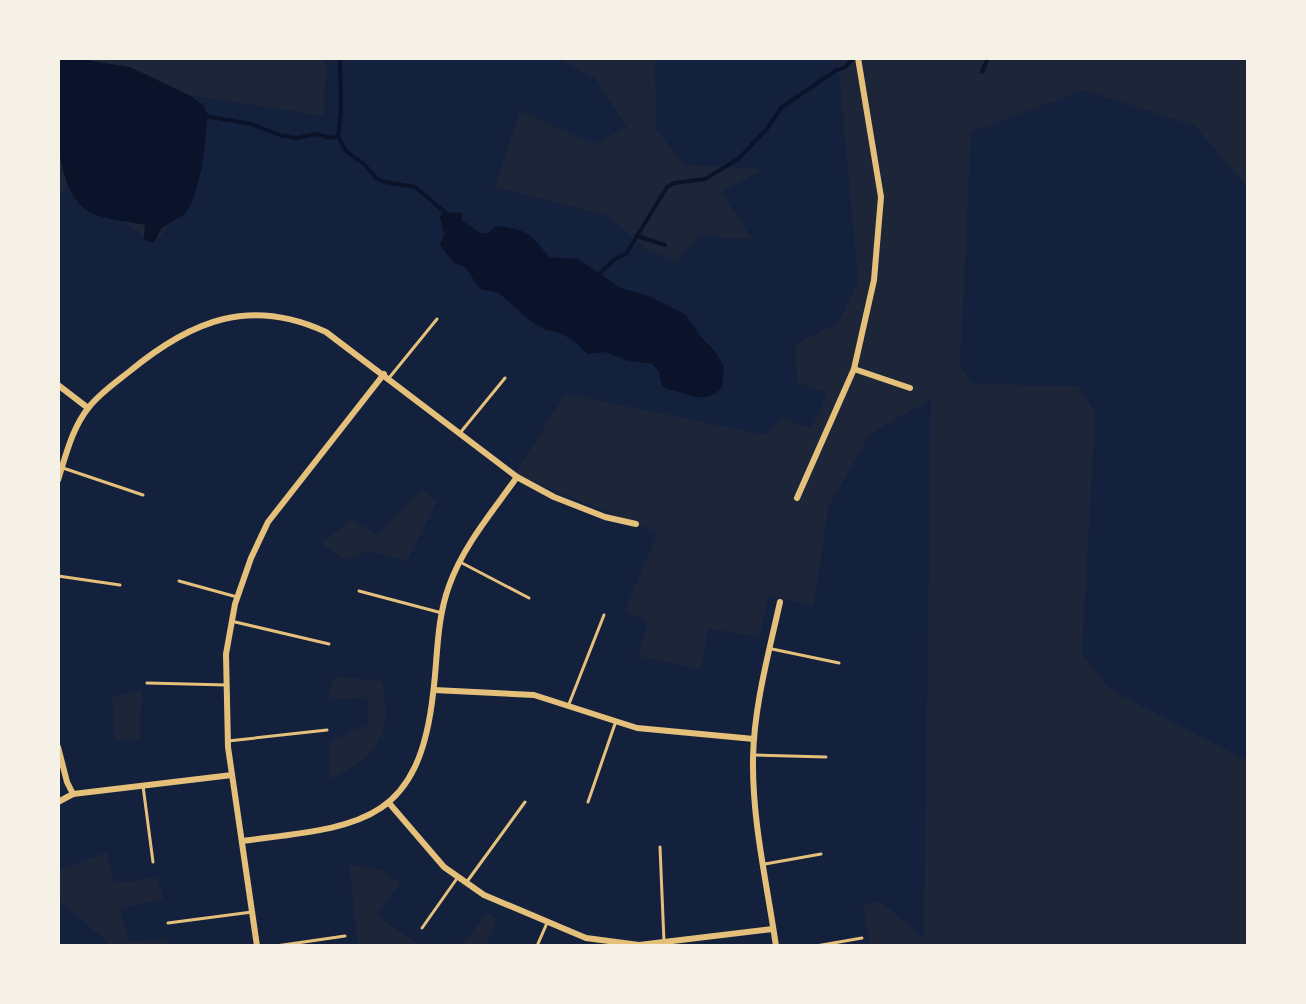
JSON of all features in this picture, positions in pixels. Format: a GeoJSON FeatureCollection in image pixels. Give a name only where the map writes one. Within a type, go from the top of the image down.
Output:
{"type":"FeatureCollection","features":[{"type":"Feature","properties":{"kind":"street"},"geometry":{"type":"LineString","coordinates":[[797,498],[854,369],[874,280],[881,197],[858,58]]}},
{"type":"Feature","properties":{"kind":"street"},"geometry":{"type":"LineString","coordinates":[[58,480],[70,440],[88,408],[139,363],[201,325],[265,313],[304,322],[326,332],[517,477],[554,497],[605,517],[636,524]]}},
{"type":"Feature","properties":{"kind":"street"},"geometry":{"type":"LineString","coordinates":[[854,369],[910,388]]}},
{"type":"Feature","properties":{"kind":"street"},"geometry":{"type":"LineString","coordinates":[[257,946],[228,741],[226,654],[231,621],[251,558],[268,522],[386,376]]}},
{"type":"Feature","properties":{"kind":"street"},"geometry":{"type":"LineString","coordinates":[[58,385],[88,408]]}},
{"type":"Feature","properties":{"kind":"street"},"geometry":{"type":"LineString","coordinates":[[242,841],[331,830],[363,820],[389,803],[410,776],[423,749],[434,690],[435,646],[450,583],[517,477]]}},
{"type":"Feature","properties":{"kind":"street"},"geometry":{"type":"LineString","coordinates":[[776,946],[761,865],[753,755],[780,602]]}},
{"type":"Feature","properties":{"kind":"street"},"geometry":{"type":"LineString","coordinates":[[434,690],[534,695],[637,728],[754,739]]}},
{"type":"Feature","properties":{"kind":"street"},"geometry":{"type":"LineString","coordinates":[[58,747],[73,794]]}},
{"type":"Feature","properties":{"kind":"street"},"geometry":{"type":"LineString","coordinates":[[58,802],[73,794],[232,775]]}},
{"type":"Feature","properties":{"kind":"street"},"geometry":{"type":"LineString","coordinates":[[389,803],[444,867],[466,883],[484,895],[586,938],[639,945],[773,929]]}},
{"type":"Feature","properties":{"kind":"lane"},"geometry":{"type":"LineString","coordinates":[[386,376],[437,319]]}},
{"type":"Feature","properties":{"kind":"lane"},"geometry":{"type":"LineString","coordinates":[[460,433],[505,378]]}},
{"type":"Feature","properties":{"kind":"lane"},"geometry":{"type":"LineString","coordinates":[[62,468],[143,495]]}},
{"type":"Feature","properties":{"kind":"lane"},"geometry":{"type":"LineString","coordinates":[[461,562],[529,598]]}},
{"type":"Feature","properties":{"kind":"lane"},"geometry":{"type":"LineString","coordinates":[[58,576],[120,585]]}},
{"type":"Feature","properties":{"kind":"lane"},"geometry":{"type":"LineString","coordinates":[[179,581],[237,597]]}},
{"type":"Feature","properties":{"kind":"lane"},"geometry":{"type":"LineString","coordinates":[[359,591],[442,613]]}},
{"type":"Feature","properties":{"kind":"lane"},"geometry":{"type":"LineString","coordinates":[[568,706],[604,615]]}},
{"type":"Feature","properties":{"kind":"lane"},"geometry":{"type":"LineString","coordinates":[[231,621],[329,644]]}},
{"type":"Feature","properties":{"kind":"lane"},"geometry":{"type":"LineString","coordinates":[[770,649],[839,663]]}},
{"type":"Feature","properties":{"kind":"lane"},"geometry":{"type":"LineString","coordinates":[[147,683],[227,685]]}},
{"type":"Feature","properties":{"kind":"lane"},"geometry":{"type":"LineString","coordinates":[[588,802],[616,721]]}},
{"type":"Feature","properties":{"kind":"lane"},"geometry":{"type":"LineString","coordinates":[[228,741],[327,730]]}},
{"type":"Feature","properties":{"kind":"lane"},"geometry":{"type":"LineString","coordinates":[[753,755],[826,757]]}},
{"type":"Feature","properties":{"kind":"lane"},"geometry":{"type":"LineString","coordinates":[[143,786],[153,862]]}},
{"type":"Feature","properties":{"kind":"lane"},"geometry":{"type":"LineString","coordinates":[[466,883],[525,802]]}},
{"type":"Feature","properties":{"kind":"lane"},"geometry":{"type":"LineString","coordinates":[[660,847],[664,942]]}},
{"type":"Feature","properties":{"kind":"lane"},"geometry":{"type":"LineString","coordinates":[[761,865],[821,854]]}},
{"type":"Feature","properties":{"kind":"lane"},"geometry":{"type":"LineString","coordinates":[[422,928],[458,877]]}},
{"type":"Feature","properties":{"kind":"lane"},"geometry":{"type":"LineString","coordinates":[[168,923],[252,912]]}},
{"type":"Feature","properties":{"kind":"lane"},"geometry":{"type":"LineString","coordinates":[[537,946],[547,923]]}},
{"type":"Feature","properties":{"kind":"lane"},"geometry":{"type":"LineString","coordinates":[[276,946],[345,936]]}},
{"type":"Feature","properties":{"kind":"lane"},"geometry":{"type":"LineString","coordinates":[[816,946],[862,938]]}},
{"type":"Feature","properties":{"kind":"shaded area"},"geometry":{"type":"Polygon","coordinates":[[[58,58],[326,58],[324,116],[190,95],[206,133],[193,200],[154,243],[70,185],[58,195],[58,58]]]}},
{"type":"Feature","properties":{"kind":"shaded area"},"geometry":{"type":"Polygon","coordinates":[[[69,58],[130,67],[189,95],[203,105],[208,115],[202,168],[193,200],[185,214],[162,228],[154,243],[144,240],[145,225],[106,218],[85,209],[66,180],[58,139],[58,60],[69,58]]]}},
{"type":"Feature","properties":{"kind":"shaded area"},"geometry":{"type":"Polygon","coordinates":[[[557,58],[655,58],[656,129],[684,165],[765,169],[721,192],[752,239],[699,236],[676,262],[645,248],[608,216],[495,187],[520,111],[594,144],[627,127],[596,79],[557,58]]]}},
{"type":"Feature","properties":{"kind":"shaded area"},"geometry":{"type":"Polygon","coordinates":[[[838,58],[1248,58],[1248,188],[1195,126],[1084,90],[971,132],[960,366],[972,383],[1080,387],[1095,413],[1082,654],[1109,689],[1248,761],[1248,946],[870,946],[863,905],[880,901],[924,938],[931,399],[870,434],[829,506],[813,606],[769,596],[759,636],[708,629],[700,669],[638,656],[648,623],[625,610],[658,533],[515,474],[565,394],[766,435],[783,418],[811,429],[828,392],[797,383],[796,344],[838,323],[858,282],[838,58]]]}},
{"type":"Feature","properties":{"kind":"shaded area"},"geometry":{"type":"Polygon","coordinates":[[[443,212],[462,213],[461,224],[477,234],[488,233],[496,226],[522,231],[549,257],[578,259],[621,288],[649,296],[686,315],[724,367],[722,388],[713,395],[703,397],[669,390],[662,386],[659,371],[652,364],[625,360],[605,352],[587,354],[576,342],[529,320],[499,293],[480,289],[465,267],[454,263],[440,245],[444,234],[440,217],[443,212]]]}},
{"type":"Feature","properties":{"kind":"shaded area"},"geometry":{"type":"Polygon","coordinates":[[[422,491],[437,501],[407,561],[369,551],[346,560],[321,544],[351,520],[377,534],[422,491]]]}},
{"type":"Feature","properties":{"kind":"shaded area"},"geometry":{"type":"Polygon","coordinates":[[[334,677],[382,681],[385,715],[383,729],[370,752],[330,779],[329,742],[368,724],[367,697],[329,700],[334,677]]]}},
{"type":"Feature","properties":{"kind":"shaded area"},"geometry":{"type":"Polygon","coordinates":[[[142,690],[139,739],[115,741],[112,697],[142,690]]]}},
{"type":"Feature","properties":{"kind":"shaded area"},"geometry":{"type":"Polygon","coordinates":[[[107,852],[113,880],[122,883],[157,877],[163,899],[120,908],[128,942],[166,939],[169,946],[108,946],[58,899],[58,871],[107,852]]]}},
{"type":"Feature","properties":{"kind":"shaded area"},"geometry":{"type":"Polygon","coordinates":[[[349,864],[381,870],[400,883],[376,915],[420,946],[358,946],[349,864]]]}},
{"type":"Feature","properties":{"kind":"shaded area"},"geometry":{"type":"Polygon","coordinates":[[[487,912],[496,919],[486,946],[462,946],[487,912]]]}},
{"type":"Feature","properties":{"kind":"waterway"},"geometry":{"type":"LineString","coordinates":[[340,58],[338,136],[346,151],[376,178],[415,187],[446,213]]}},
{"type":"Feature","properties":{"kind":"waterway"},"geometry":{"type":"LineString","coordinates":[[597,276],[615,259],[626,254],[667,187],[674,183],[705,179],[738,159],[766,130],[782,107],[854,58]]}},
{"type":"Feature","properties":{"kind":"waterway"},"geometry":{"type":"LineString","coordinates":[[982,72],[988,58]]}},
{"type":"Feature","properties":{"kind":"waterway"},"geometry":{"type":"LineString","coordinates":[[205,116],[251,124],[296,138],[316,134],[331,138],[338,136]]}},
{"type":"Feature","properties":{"kind":"waterway"},"geometry":{"type":"LineString","coordinates":[[457,220],[483,237]]}},
{"type":"Feature","properties":{"kind":"waterway"},"geometry":{"type":"LineString","coordinates":[[637,236],[665,245]]}}]}
